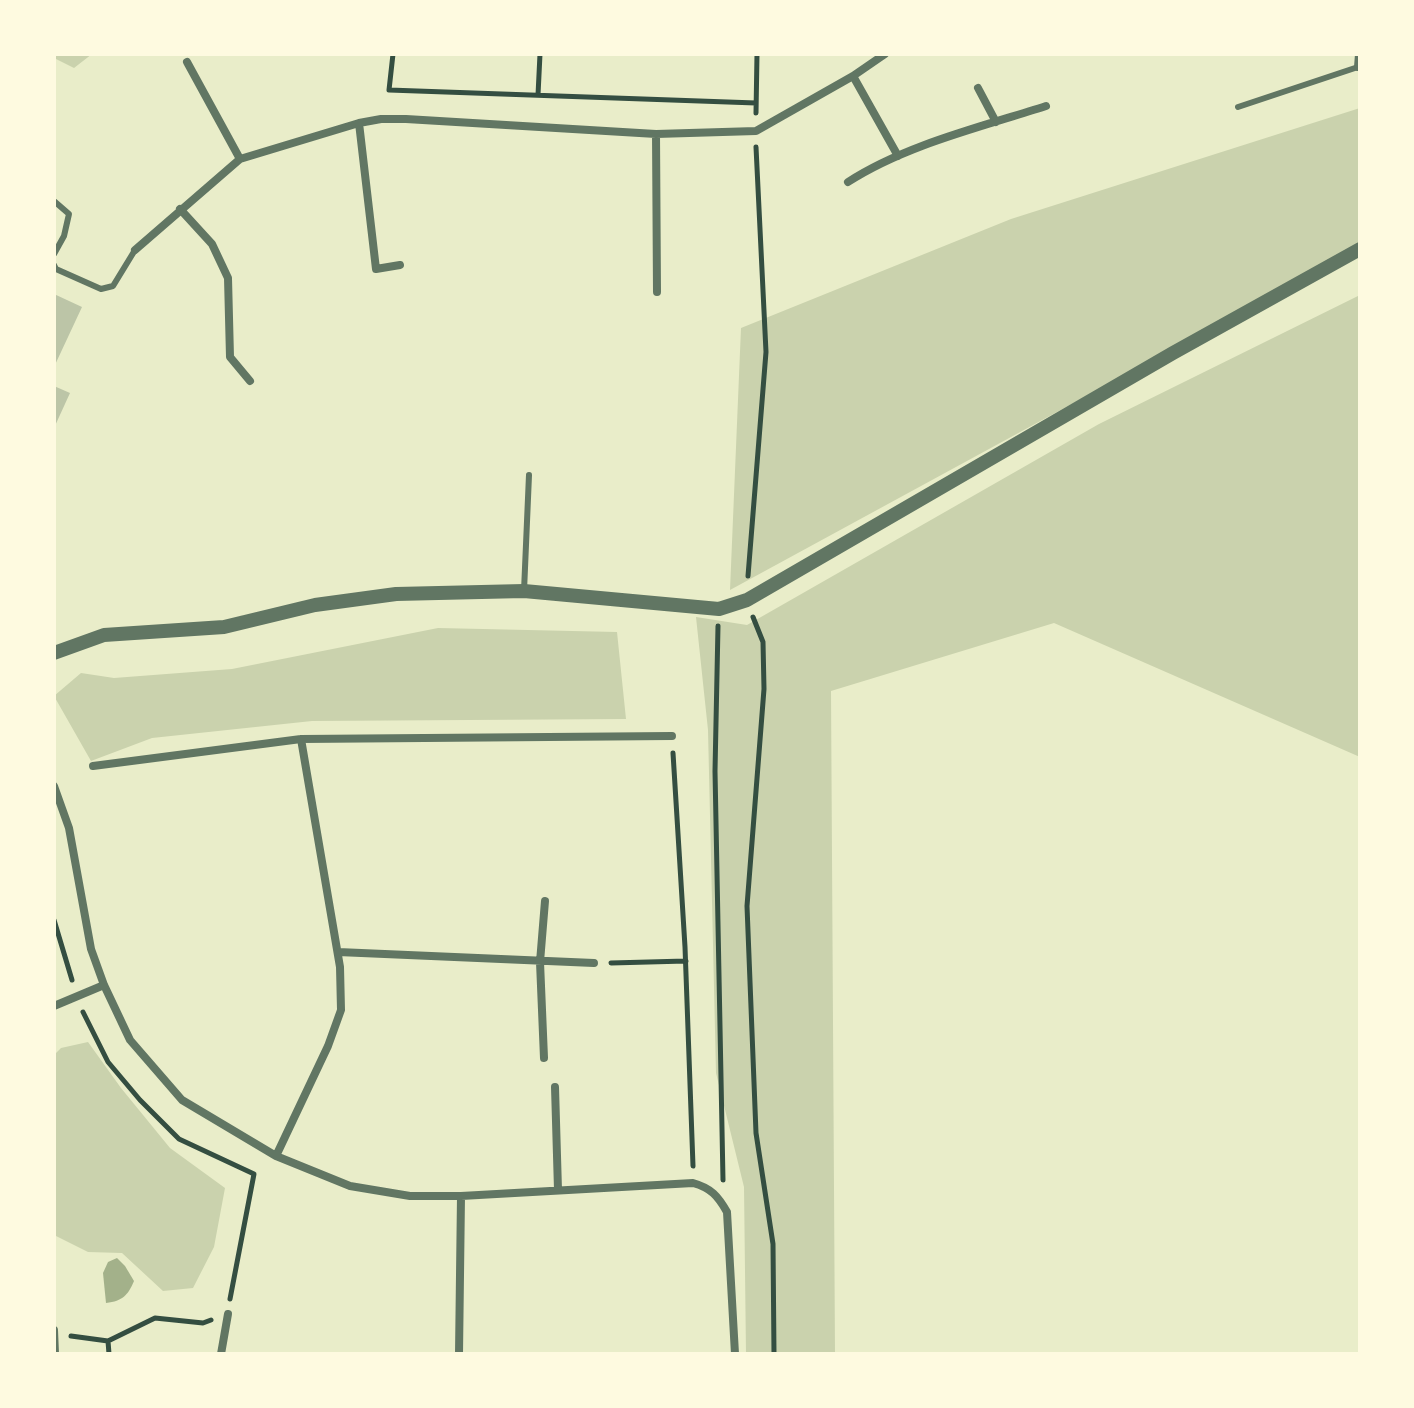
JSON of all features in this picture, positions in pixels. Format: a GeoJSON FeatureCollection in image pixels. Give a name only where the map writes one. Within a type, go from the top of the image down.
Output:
{"type":"FeatureCollection","features":[{"type":"Feature","properties":{"kind":"street"},"geometry":{"type":"LineString","coordinates":[[135,250],[240,159],[359,123],[406,119],[656,134],[756,131],[853,76],[885,54]]}},
{"type":"Feature","properties":{"kind":"street"},"geometry":{"type":"LineString","coordinates":[[1358,67],[1359,54]]}},
{"type":"Feature","properties":{"kind":"street"},"geometry":{"type":"LineString","coordinates":[[187,62],[240,159]]}},
{"type":"Feature","properties":{"kind":"street"},"geometry":{"type":"LineString","coordinates":[[853,76],[898,156]]}},
{"type":"Feature","properties":{"kind":"street"},"geometry":{"type":"LineString","coordinates":[[978,88],[996,122]]}},
{"type":"Feature","properties":{"kind":"street"},"geometry":{"type":"LineString","coordinates":[[848,182],[898,156],[1046,106]]}},
{"type":"Feature","properties":{"kind":"street"},"geometry":{"type":"LineString","coordinates":[[359,123],[376,269],[400,265]]}},
{"type":"Feature","properties":{"kind":"street"},"geometry":{"type":"LineString","coordinates":[[656,134],[657,292]]}},
{"type":"Feature","properties":{"kind":"street"},"geometry":{"type":"LineString","coordinates":[[180,209],[212,244],[228,278],[230,357],[250,381]]}},
{"type":"Feature","properties":{"kind":"street"},"geometry":{"type":"LineString","coordinates":[[54,653],[104,635],[224,627],[328,603],[396,594],[524,591],[719,609],[747,600],[1173,353],[1360,249]]}},
{"type":"Feature","properties":{"kind":"street"},"geometry":{"type":"LineString","coordinates":[[93,766],[301,739],[672,736]]}},
{"type":"Feature","properties":{"kind":"street"},"geometry":{"type":"LineString","coordinates":[[276,1156],[328,1046],[341,1010],[338,952],[301,739]]}},
{"type":"Feature","properties":{"kind":"street"},"geometry":{"type":"LineString","coordinates":[[54,786],[69,828],[91,949],[104,985],[130,1040],[182,1100],[276,1156],[350,1186],[410,1196],[693,1183],[706,1187],[719,1196],[727,1212],[735,1354]]}},
{"type":"Feature","properties":{"kind":"street"},"geometry":{"type":"LineString","coordinates":[[544,1058],[540,962],[545,901]]}},
{"type":"Feature","properties":{"kind":"street"},"geometry":{"type":"LineString","coordinates":[[338,952],[594,963]]}},
{"type":"Feature","properties":{"kind":"street"},"geometry":{"type":"LineString","coordinates":[[54,1006],[104,985]]}},
{"type":"Feature","properties":{"kind":"street"},"geometry":{"type":"LineString","coordinates":[[555,1087],[558,1190]]}},
{"type":"Feature","properties":{"kind":"street"},"geometry":{"type":"LineString","coordinates":[[459,1354],[461,1196]]}},
{"type":"Feature","properties":{"kind":"street"},"geometry":{"type":"LineString","coordinates":[[221,1354],[228,1314]]}},
{"type":"Feature","properties":{"kind":"street"},"geometry":{"type":"LineString","coordinates":[[54,1332],[55,1354]]}},
{"type":"Feature","properties":{"kind":"lane"},"geometry":{"type":"LineString","coordinates":[[1238,107],[1358,67]]}},
{"type":"Feature","properties":{"kind":"lane"},"geometry":{"type":"LineString","coordinates":[[54,201],[69,214],[64,236],[54,254]]}},
{"type":"Feature","properties":{"kind":"lane"},"geometry":{"type":"LineString","coordinates":[[54,265],[56,269],[101,289],[113,286],[135,250]]}},
{"type":"Feature","properties":{"kind":"lane"},"geometry":{"type":"LineString","coordinates":[[524,591],[529,475]]}},
{"type":"Feature","properties":{"kind":"path"},"geometry":{"type":"LineString","coordinates":[[393,54],[389,90],[756,103],[757,54]]}},
{"type":"Feature","properties":{"kind":"path"},"geometry":{"type":"LineString","coordinates":[[538,95],[540,54]]}},
{"type":"Feature","properties":{"kind":"path"},"geometry":{"type":"LineString","coordinates":[[756,131],[766,352],[747,600],[763,642],[764,689],[747,906],[756,1133],[773,1244],[774,1354]]}},
{"type":"Feature","properties":{"kind":"path"},"geometry":{"type":"LineString","coordinates":[[719,609],[715,771],[724,1175],[719,1196]]}},
{"type":"Feature","properties":{"kind":"path"},"geometry":{"type":"LineString","coordinates":[[672,736],[686,961],[693,1183]]}},
{"type":"Feature","properties":{"kind":"path"},"geometry":{"type":"LineString","coordinates":[[54,920],[77,997],[108,1062],[179,1139],[254,1174],[241,1229],[228,1314],[203,1323],[155,1318],[108,1341],[54,1332]]}},
{"type":"Feature","properties":{"kind":"path"},"geometry":{"type":"LineString","coordinates":[[594,963],[686,961]]}},
{"type":"Feature","properties":{"kind":"path"},"geometry":{"type":"LineString","coordinates":[[108,1341],[109,1354]]}},
{"type":"Feature","properties":{"kind":"shaded area"},"geometry":{"type":"Polygon","coordinates":[[[54,54],[92,54],[74,68],[54,58],[54,54]]]}},
{"type":"Feature","properties":{"kind":"shaded area"},"geometry":{"type":"Polygon","coordinates":[[[1360,108],[1360,247],[730,590],[741,328],[1011,219],[1360,108]]]}},
{"type":"Feature","properties":{"kind":"shaded area"},"geometry":{"type":"Polygon","coordinates":[[[1360,295],[1360,757],[1054,623],[831,691],[835,1354],[746,1354],[744,1187],[716,1073],[708,730],[696,617],[747,625],[1099,424],[1360,295]]]}},
{"type":"Feature","properties":{"kind":"shaded area"},"geometry":{"type":"Polygon","coordinates":[[[438,628],[617,632],[626,719],[312,721],[152,738],[91,761],[54,696],[81,673],[114,678],[232,669],[438,628]]]}},
{"type":"Feature","properties":{"kind":"shaded area"},"geometry":{"type":"Polygon","coordinates":[[[88,1042],[170,1148],[225,1188],[214,1247],[193,1288],[163,1291],[122,1253],[88,1252],[54,1235],[54,1055],[61,1048],[88,1042]]]}},
{"type":"Feature","properties":{"kind":"shaded area"},"geometry":{"type":"Polygon","coordinates":[[[117,1258],[134,1281],[124,1296],[106,1303],[103,1273],[108,1262],[117,1258]]]}},
{"type":"Feature","properties":{"kind":"building"},"geometry":{"type":"Polygon","coordinates":[[[54,294],[82,307],[54,367],[54,294]]]}},
{"type":"Feature","properties":{"kind":"building"},"geometry":{"type":"Polygon","coordinates":[[[54,386],[70,393],[54,428],[54,386]]]}}]}
